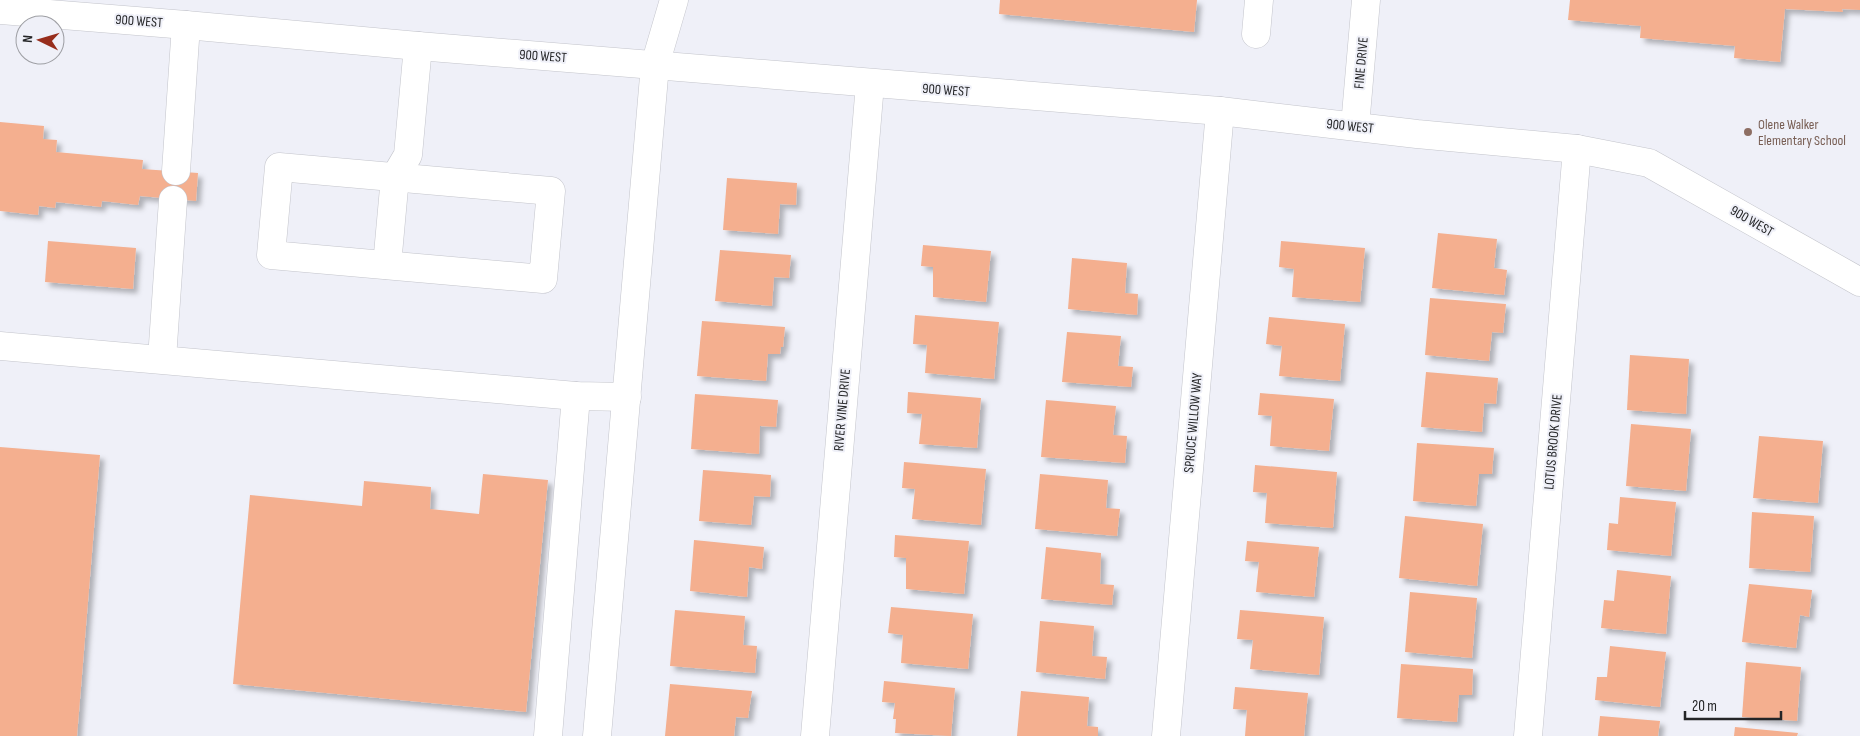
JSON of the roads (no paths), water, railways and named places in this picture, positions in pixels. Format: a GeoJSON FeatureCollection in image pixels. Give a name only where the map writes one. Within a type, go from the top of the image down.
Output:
{"type":"FeatureCollection","features":[{"type":"Feature","properties":{"kind":"street"},"geometry":{"type":"LineString","coordinates":[[597,736],[655,65],[674,0]]}},
{"type":"Feature","properties":{"kind":"street"},"geometry":{"type":"LineString","coordinates":[[1256,34],[1259,0]]}},
{"type":"Feature","properties":{"kind":"street","name":"FINE DRIVE"},"geometry":{"type":"LineString","coordinates":[[1356,126],[1366,0]]}},
{"type":"Feature","properties":{"kind":"street","name":"900 WEST"},"geometry":{"type":"LineString","coordinates":[[0,10],[186,24],[418,46],[870,84],[1220,111],[1417,134],[1577,149],[1649,163],[1860,282]]}},
{"type":"Feature","properties":{"kind":"street"},"geometry":{"type":"LineString","coordinates":[[176,172],[186,24]]}},
{"type":"Feature","properties":{"kind":"street"},"geometry":{"type":"LineString","coordinates":[[387,265],[395,177],[408,155],[418,46]]}},
{"type":"Feature","properties":{"kind":"street","name":"RIVER VINE DRIVE"},"geometry":{"type":"LineString","coordinates":[[815,736],[870,84]]}},
{"type":"Feature","properties":{"kind":"street","name":"SPRUCE WILLOW WAY"},"geometry":{"type":"LineString","coordinates":[[1166,736],[1220,111]]}},
{"type":"Feature","properties":{"kind":"street","name":"LOTUS BROOK DRIVE"},"geometry":{"type":"LineString","coordinates":[[1528,736],[1577,149]]}},
{"type":"Feature","properties":{"kind":"street"},"geometry":{"type":"LineString","coordinates":[[279,167],[395,177],[551,191],[543,279],[271,255],[279,167]]}},
{"type":"Feature","properties":{"kind":"street"},"geometry":{"type":"LineString","coordinates":[[162,359],[173,200]]}},
{"type":"Feature","properties":{"kind":"street"},"geometry":{"type":"LineString","coordinates":[[0,346],[576,396],[627,398]]}},
{"type":"Feature","properties":{"kind":"street"},"geometry":{"type":"LineString","coordinates":[[548,736],[576,396]]}},
{"type":"Feature","properties":{"kind":"place","name":"Olene Walker Elementary School"},"geometry":{"type":"Point","coordinates":[1748,132]}}]}
